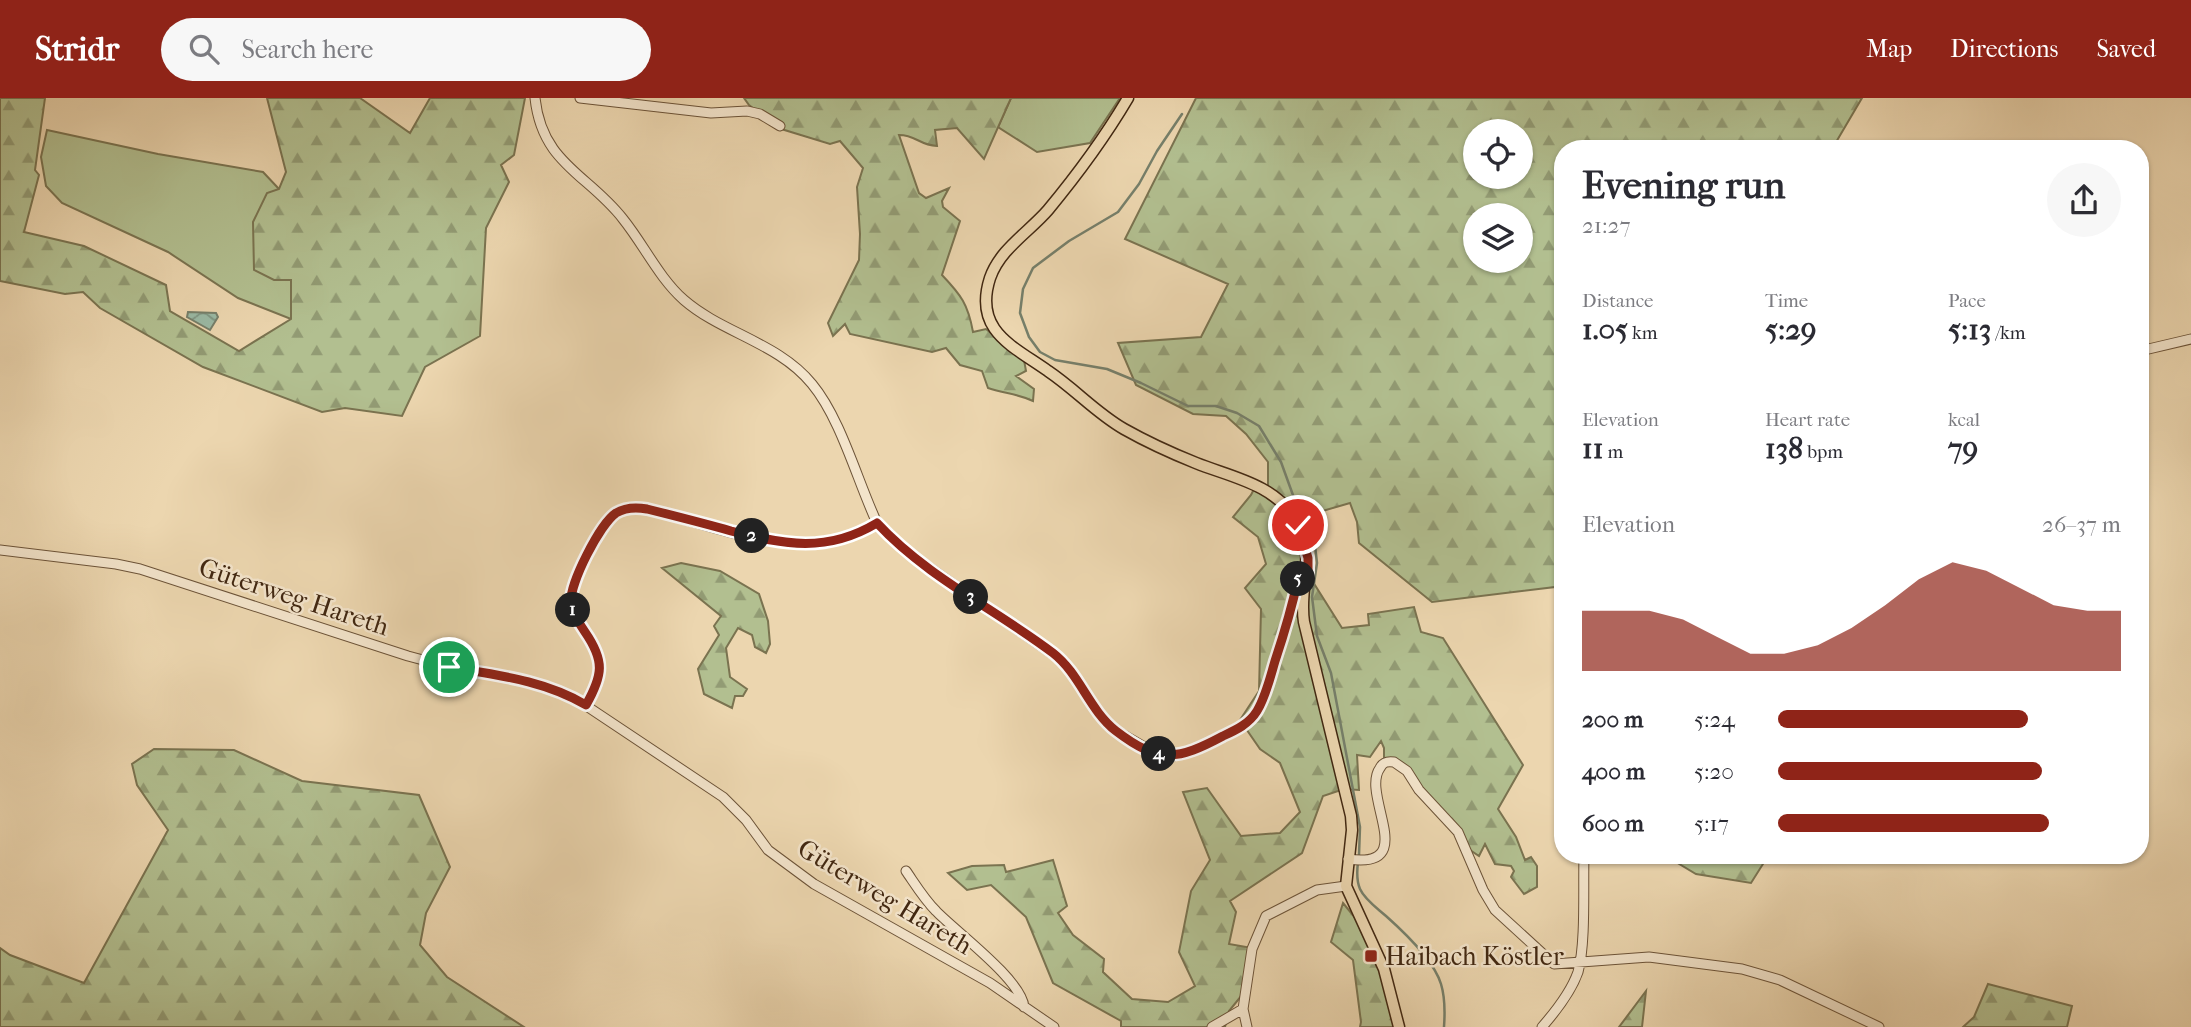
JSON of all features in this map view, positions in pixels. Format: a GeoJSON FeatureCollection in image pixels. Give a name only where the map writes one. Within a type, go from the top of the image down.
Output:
{"type":"FeatureCollection","features":[{"type":"Feature","properties":{"kind":"main road"},"geometry":{"type":"LineString","coordinates":[[1128,98],[1048,209],[995,266],[988,291],[990,323],[1006,343],[1056,376],[1116,425],[1178,456],[1268,492],[1295,519],[1306,547],[1308,574],[1302,611],[1351,816],[1355,859],[1346,886],[1384,969],[1399,1027]]}},
{"type":"Feature","properties":{"kind":"street"},"geometry":{"type":"LineString","coordinates":[[535,98],[540,123],[555,154],[614,208],[684,300],[778,354],[811,382],[828,409],[877,523],[910,554],[1064,662],[1102,718],[1115,730],[1153,752],[1166,756],[1183,755],[1238,728],[1251,718],[1258,709],[1269,683],[1298,579],[1303,574],[1308,574]]}},
{"type":"Feature","properties":{"kind":"street"},"geometry":{"type":"LineString","coordinates":[[580,98],[718,114],[747,111],[760,114],[780,126]]}},
{"type":"Feature","properties":{"kind":"street"},"geometry":{"type":"LineString","coordinates":[[2149,349],[2191,339]]}},
{"type":"Feature","properties":{"kind":"street"},"geometry":{"type":"LineString","coordinates":[[586,705],[597,682],[600,659],[576,617],[571,594],[576,578],[599,536],[617,513],[628,508],[647,509],[795,545],[832,541],[877,523]]}},
{"type":"Feature","properties":{"kind":"street","name":"Güterweg Hareth"},"geometry":{"type":"LineString","coordinates":[[0,550],[140,569],[408,656],[544,686],[573,697],[723,797],[746,820],[768,850],[814,884],[990,983],[1054,1027]]}},
{"type":"Feature","properties":{"kind":"street"},"geometry":{"type":"LineString","coordinates":[[1355,859],[1378,856],[1384,846],[1386,833],[1376,780],[1378,769],[1383,764],[1394,762],[1407,771],[1419,790],[1458,832],[1489,901],[1503,919],[1554,964],[1648,957],[1765,974],[1879,1027]]}},
{"type":"Feature","properties":{"kind":"street"},"geometry":{"type":"LineString","coordinates":[[1542,1027],[1566,994],[1577,973],[1584,864]]}},
{"type":"Feature","properties":{"kind":"street"},"geometry":{"type":"LineString","coordinates":[[906,871],[938,913],[1010,982],[1021,997],[1024,1007]]}},
{"type":"Feature","properties":{"kind":"street"},"geometry":{"type":"LineString","coordinates":[[1247,1027],[1243,1009],[1252,949],[1266,916],[1317,890],[1346,886]]}},
{"type":"Feature","properties":{"kind":"street"},"geometry":{"type":"LineString","coordinates":[[1212,1027],[1243,1009]]}},
{"type":"Feature","properties":{"kind":"green space"},"geometry":{"type":"Polygon","coordinates":[[[0,98],[45,98],[35,170],[39,175],[24,232],[84,246],[166,285],[170,311],[239,351],[291,319],[291,280],[274,280],[254,270],[253,222],[267,193],[279,189],[286,172],[267,98],[360,98],[410,133],[430,98],[525,98],[514,155],[501,165],[509,182],[486,228],[480,336],[425,367],[402,416],[345,408],[322,412],[203,367],[100,308],[83,292],[65,294],[0,281],[0,98]]]}},
{"type":"Feature","properties":{"kind":"green space"},"geometry":{"type":"Polygon","coordinates":[[[744,98],[1011,98],[984,159],[957,128],[935,130],[937,146],[899,135],[919,193],[926,198],[949,188],[942,201],[943,207],[960,221],[942,275],[963,300],[973,332],[986,329],[1024,360],[1026,371],[1016,376],[1034,389],[1033,401],[988,388],[982,371],[960,365],[946,348],[932,352],[850,334],[845,324],[833,336],[828,323],[859,260],[857,187],[863,168],[840,141],[830,144],[778,128],[744,98]]]}},
{"type":"Feature","properties":{"kind":"green space"},"geometry":{"type":"Polygon","coordinates":[[[1011,98],[1120,98],[1090,143],[1037,152],[998,127],[1011,98]]]}},
{"type":"Feature","properties":{"kind":"green space"},"geometry":{"type":"Polygon","coordinates":[[[1196,98],[1862,98],[1837,140],[1554,140],[1554,587],[1432,602],[1359,543],[1357,522],[1350,503],[1295,519],[1308,574],[1342,628],[1369,625],[1368,614],[1414,607],[1421,632],[1443,638],[1523,765],[1498,809],[1516,837],[1525,860],[1531,857],[1537,866],[1537,887],[1524,894],[1511,877],[1514,871],[1511,866],[1495,864],[1485,844],[1479,856],[1467,848],[1396,764],[1384,765],[1384,748],[1381,741],[1370,757],[1357,755],[1359,790],[1344,789],[1323,796],[1302,853],[1230,901],[1236,912],[1229,944],[1252,948],[1242,995],[1229,1011],[1225,1027],[1121,1027],[1121,1021],[1053,983],[1026,917],[991,885],[967,890],[948,873],[972,866],[1004,865],[1006,872],[1053,860],[1067,906],[1058,913],[1073,935],[1104,959],[1103,972],[1132,999],[1168,1002],[1195,986],[1179,952],[1191,891],[1210,860],[1183,792],[1207,788],[1241,836],[1280,833],[1300,812],[1280,763],[1260,749],[1240,720],[1259,691],[1261,609],[1245,588],[1266,564],[1258,537],[1233,517],[1256,485],[1268,491],[1268,462],[1246,434],[1226,416],[1193,414],[1136,385],[1118,343],[1201,337],[1228,284],[1125,239],[1196,98]]]}},
{"type":"Feature","properties":{"kind":"green space"},"geometry":{"type":"Polygon","coordinates":[[[47,130],[158,154],[263,172],[279,189],[291,280],[291,319],[238,298],[168,252],[62,203],[46,186],[41,157],[47,130]]]}},
{"type":"Feature","properties":{"kind":"green space"},"geometry":{"type":"Polygon","coordinates":[[[681,563],[720,571],[759,594],[768,621],[770,644],[766,653],[755,647],[752,635],[738,628],[726,648],[730,677],[747,689],[743,696],[735,696],[732,708],[704,694],[698,669],[719,635],[714,626],[721,616],[662,568],[681,563]]]}},
{"type":"Feature","properties":{"kind":"green space"},"geometry":{"type":"Polygon","coordinates":[[[154,749],[234,750],[302,781],[419,795],[450,867],[426,913],[420,945],[447,977],[524,1027],[0,1027],[0,948],[10,955],[84,983],[168,830],[137,785],[132,764],[154,749]]]}},
{"type":"Feature","properties":{"kind":"green space"},"geometry":{"type":"Polygon","coordinates":[[[1679,864],[1763,864],[1751,883],[1696,874],[1679,864]]]}},
{"type":"Feature","properties":{"kind":"green space"},"geometry":{"type":"Polygon","coordinates":[[[1343,903],[1361,925],[1378,962],[1396,1027],[1360,1027],[1353,960],[1331,942],[1343,903]]]}},
{"type":"Feature","properties":{"kind":"green space"},"geometry":{"type":"Polygon","coordinates":[[[1988,984],[2072,1006],[2067,1027],[1963,1027],[1974,1017],[1988,984]]]}},
{"type":"Feature","properties":{"kind":"green space"},"geometry":{"type":"Polygon","coordinates":[[[1646,991],[1642,1027],[1619,1027],[1646,991]]]}},
{"type":"Feature","properties":{"kind":"water"},"geometry":{"type":"Polygon","coordinates":[[[188,312],[216,313],[218,317],[210,330],[187,317],[188,312]]]}},
{"type":"Feature","properties":{"kind":"waterway"},"geometry":{"type":"LineString","coordinates":[[1182,114],[1139,184],[1118,212],[1069,241],[1033,268],[1023,289],[1020,313],[1029,337],[1040,352],[1055,360],[1107,369],[1188,406],[1216,406],[1237,413],[1259,426],[1281,462],[1298,509],[1314,537],[1317,563],[1312,597],[1317,636],[1331,673],[1360,827],[1359,855]]}},
{"type":"Feature","properties":{"kind":"waterway"},"geometry":{"type":"LineString","coordinates":[[1358,862],[1357,879],[1362,893],[1418,947],[1437,975],[1443,994],[1444,1027]]}},
{"type":"Feature","properties":{"kind":"place","name":"Haibach Köstler"},"geometry":{"type":"Point","coordinates":[1371,956]}},
{"type":"Feature","properties":{"kind":"route"},"geometry":{"type":"LineString","coordinates":[[449,667],[544,686],[586,705],[597,682],[600,659],[576,617],[571,594],[576,578],[604,526],[617,513],[628,508],[647,509],[795,545],[832,541],[877,523],[910,554],[1064,662],[1102,718],[1115,730],[1153,752],[1183,755],[1238,728],[1258,709],[1269,683],[1299,576],[1308,574],[1306,547],[1298,525]]}}]}
